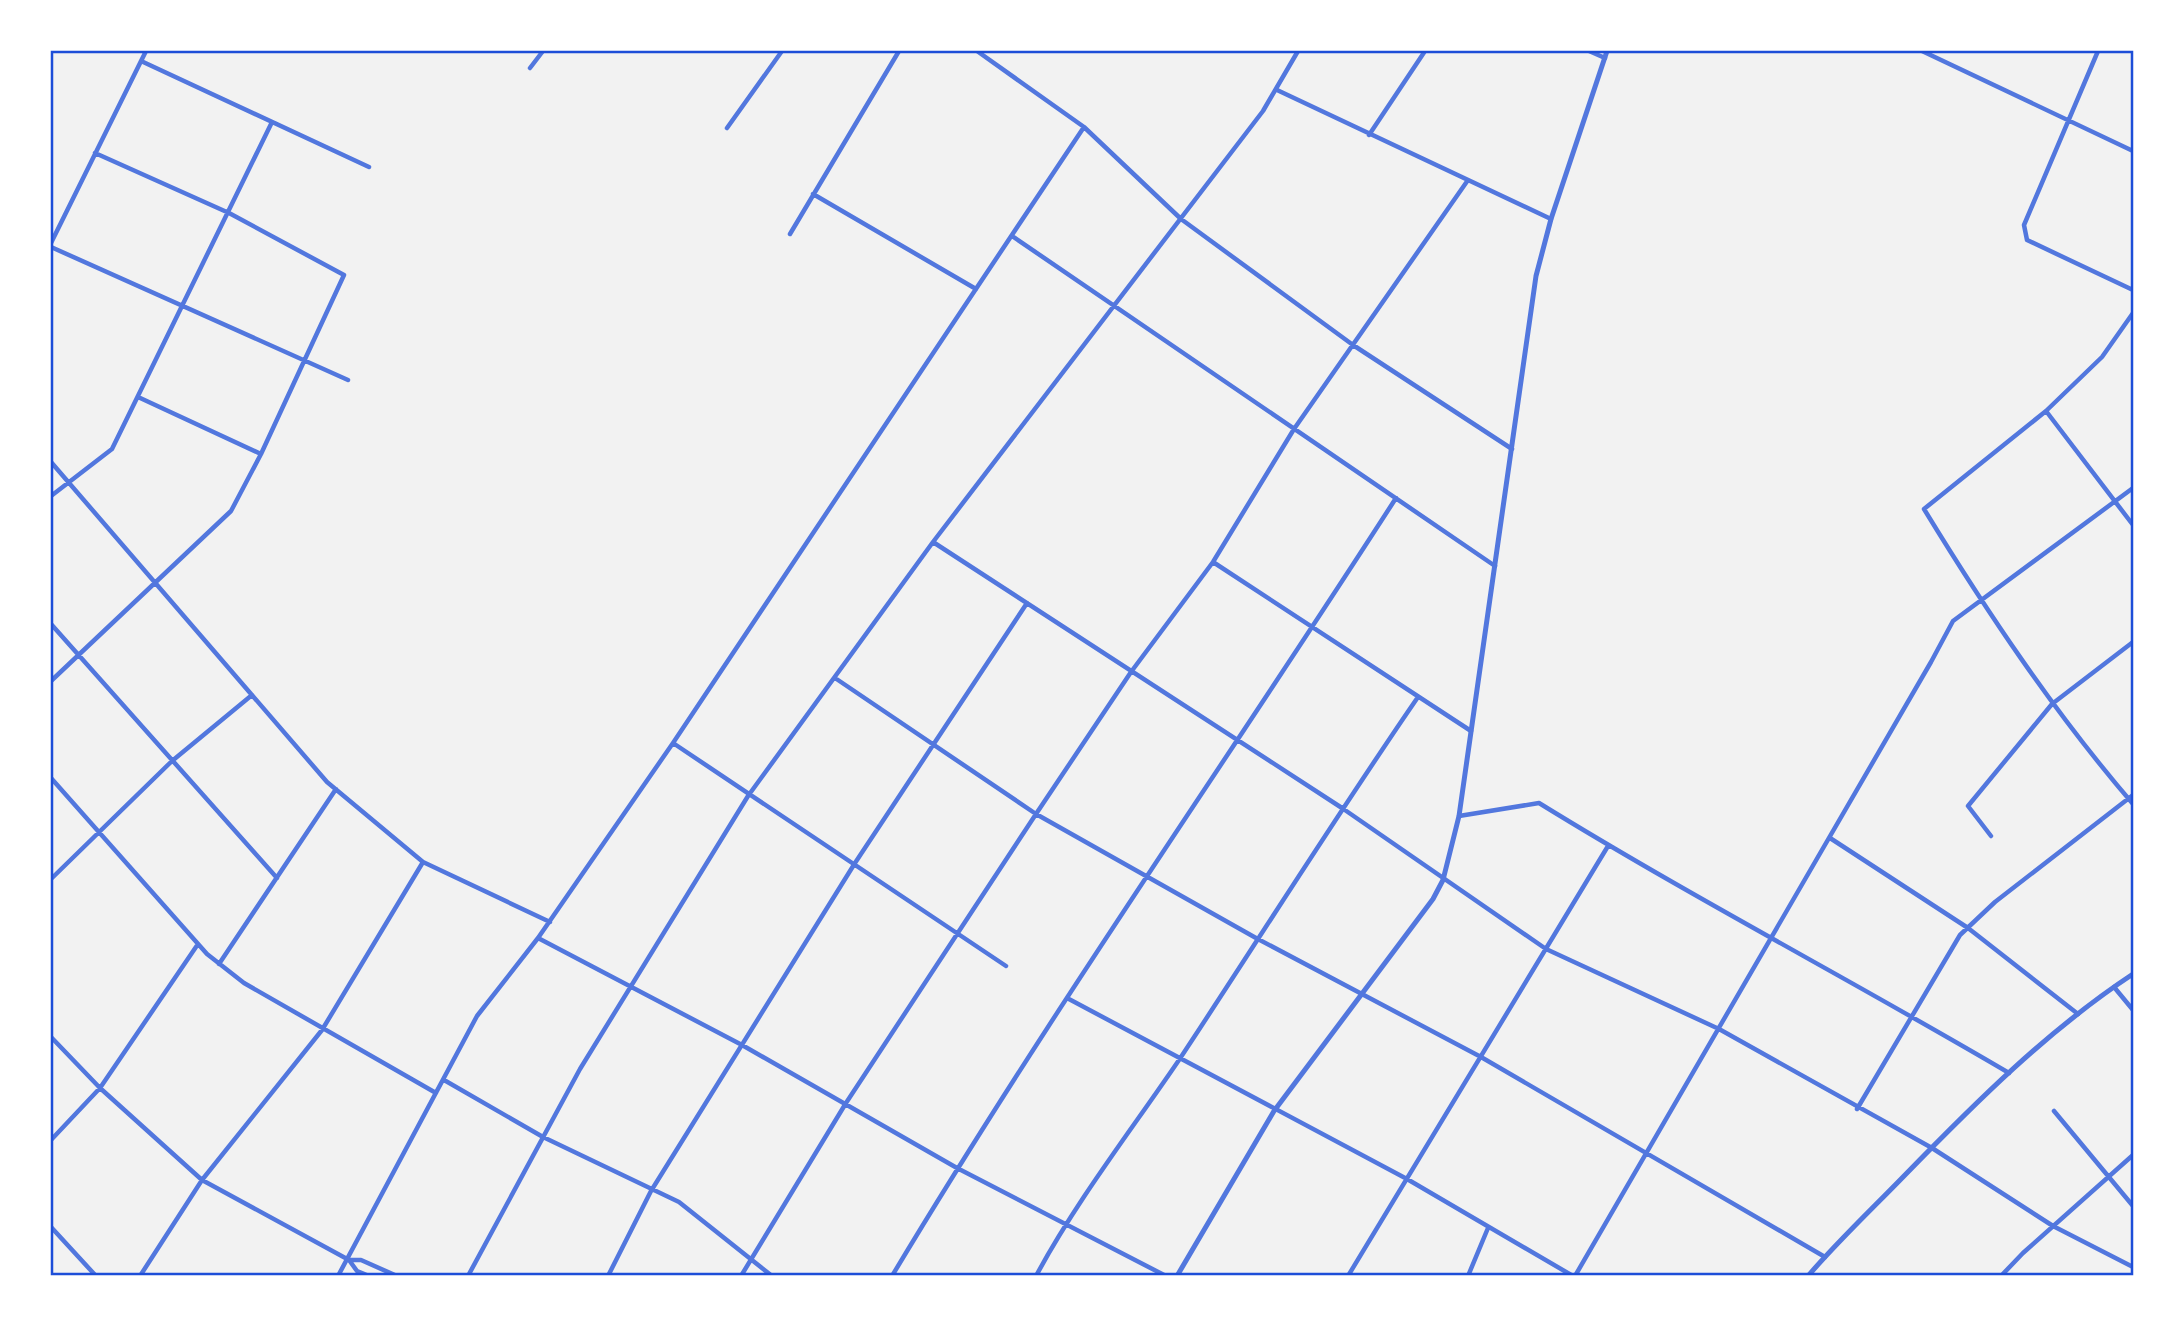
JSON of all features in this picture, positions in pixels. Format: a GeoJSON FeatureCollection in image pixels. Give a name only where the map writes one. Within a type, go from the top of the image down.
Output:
{"type":"FeatureCollection","features":[{"type":"Feature","properties":{"kind":"street"},"geometry":{"type":"LineString","coordinates":[[146,51],[51,245],[182,307],[348,380]]}},
{"type":"Feature","properties":{"kind":"street"},"geometry":{"type":"LineString","coordinates":[[530,68],[543,51]]}},
{"type":"Feature","properties":{"kind":"street"},"geometry":{"type":"LineString","coordinates":[[727,128],[782,51]]}},
{"type":"Feature","properties":{"kind":"street"},"geometry":{"type":"LineString","coordinates":[[790,234],[898,51]]}},
{"type":"Feature","properties":{"kind":"street"},"geometry":{"type":"LineString","coordinates":[[976,51],[1084,127],[1181,219],[1353,345],[1513,450]]}},
{"type":"Feature","properties":{"kind":"street"},"geometry":{"type":"LineString","coordinates":[[468,1276],[543,1137],[630,988],[748,796],[933,542],[1277,90],[1297,51]]}},
{"type":"Feature","properties":{"kind":"street"},"geometry":{"type":"LineString","coordinates":[[1369,135],[1425,51]]}},
{"type":"Feature","properties":{"kind":"street"},"geometry":{"type":"LineString","coordinates":[[1589,51],[1605,58]]}},
{"type":"Feature","properties":{"kind":"street"},"geometry":{"type":"LineString","coordinates":[[1177,1276],[1274,1111],[1433,899],[1443,880],[1459,816],[1536,276],[1551,219],[1607,51]]}},
{"type":"Feature","properties":{"kind":"street"},"geometry":{"type":"LineString","coordinates":[[1922,51],[2133,151]]}},
{"type":"Feature","properties":{"kind":"street"},"geometry":{"type":"LineString","coordinates":[[2098,51],[2024,225],[2027,240],[2133,290]]}},
{"type":"Feature","properties":{"kind":"street"},"geometry":{"type":"LineString","coordinates":[[141,61],[369,167]]}},
{"type":"Feature","properties":{"kind":"street"},"geometry":{"type":"LineString","coordinates":[[1277,90],[1551,219]]}},
{"type":"Feature","properties":{"kind":"street"},"geometry":{"type":"LineString","coordinates":[[51,496],[112,449],[272,122]]}},
{"type":"Feature","properties":{"kind":"street"},"geometry":{"type":"LineString","coordinates":[[338,1276],[349,1260],[477,1016],[550,922],[673,743],[1084,127]]}},
{"type":"Feature","properties":{"kind":"street"},"geometry":{"type":"LineString","coordinates":[[51,681],[222,521],[261,454],[344,275],[229,213],[95,153]]}},
{"type":"Feature","properties":{"kind":"street"},"geometry":{"type":"LineString","coordinates":[[741,1276],[846,1104],[1036,814],[1131,672],[1213,562],[1294,429],[1468,180]]}},
{"type":"Feature","properties":{"kind":"street"},"geometry":{"type":"LineString","coordinates":[[813,194],[976,289]]}},
{"type":"Feature","properties":{"kind":"street"},"geometry":{"type":"LineString","coordinates":[[1012,236],[1496,566]]}},
{"type":"Feature","properties":{"kind":"street"},"geometry":{"type":"LineString","coordinates":[[2133,313],[2102,357],[2046,411],[1924,509],[1980,600],[2052,704],[2131,797],[2133,804]]}},
{"type":"Feature","properties":{"kind":"street"},"geometry":{"type":"LineString","coordinates":[[138,397],[261,454]]}},
{"type":"Feature","properties":{"kind":"street"},"geometry":{"type":"LineString","coordinates":[[2046,411],[2133,525]]}},
{"type":"Feature","properties":{"kind":"street"},"geometry":{"type":"LineString","coordinates":[[51,462],[336,789],[423,862],[550,922]]}},
{"type":"Feature","properties":{"kind":"street"},"geometry":{"type":"LineString","coordinates":[[1067,998],[1274,1111],[1407,1179],[1574,1276],[1953,621],[2133,488]]}},
{"type":"Feature","properties":{"kind":"street"},"geometry":{"type":"LineString","coordinates":[[892,1276],[957,1168],[1067,998],[1396,498]]}},
{"type":"Feature","properties":{"kind":"street"},"geometry":{"type":"LineString","coordinates":[[933,542],[1342,808],[1546,949],[1719,1029],[1857,1109],[1932,1148],[2053,1226],[2133,1268]]}},
{"type":"Feature","properties":{"kind":"street"},"geometry":{"type":"LineString","coordinates":[[1213,562],[1471,731]]}},
{"type":"Feature","properties":{"kind":"street"},"geometry":{"type":"LineString","coordinates":[[608,1276],[651,1191],[855,863],[1027,603]]}},
{"type":"Feature","properties":{"kind":"street"},"geometry":{"type":"LineString","coordinates":[[51,624],[277,878]]}},
{"type":"Feature","properties":{"kind":"street"},"geometry":{"type":"LineString","coordinates":[[1991,836],[1968,806],[2052,704],[2133,642]]}},
{"type":"Feature","properties":{"kind":"street"},"geometry":{"type":"LineString","coordinates":[[835,678],[1036,814],[1256,939],[1480,1057],[1825,1257]]}},
{"type":"Feature","properties":{"kind":"street"},"geometry":{"type":"LineString","coordinates":[[51,879],[172,761],[252,695]]}},
{"type":"Feature","properties":{"kind":"street"},"geometry":{"type":"LineString","coordinates":[[1036,1276],[1065,1222],[1179,1059],[1342,808],[1418,697]]}},
{"type":"Feature","properties":{"kind":"street"},"geometry":{"type":"LineString","coordinates":[[673,743],[748,796],[855,863],[1006,966]]}},
{"type":"Feature","properties":{"kind":"street"},"geometry":{"type":"LineString","coordinates":[[51,778],[198,944],[219,964],[244,983],[325,1026],[436,1093]]}},
{"type":"Feature","properties":{"kind":"street"},"geometry":{"type":"LineString","coordinates":[[219,964],[336,789]]}},
{"type":"Feature","properties":{"kind":"street"},"geometry":{"type":"LineString","coordinates":[[1857,1109],[1959,935],[1995,902],[2131,797]]}},
{"type":"Feature","properties":{"kind":"street"},"geometry":{"type":"LineString","coordinates":[[1459,816],[1539,803],[1608,846],[1773,936],[2009,1073]]}},
{"type":"Feature","properties":{"kind":"street"},"geometry":{"type":"LineString","coordinates":[[1829,838],[1968,928],[2078,1014]]}},
{"type":"Feature","properties":{"kind":"street"},"geometry":{"type":"LineString","coordinates":[[1348,1276],[1608,846]]}},
{"type":"Feature","properties":{"kind":"street"},"geometry":{"type":"LineString","coordinates":[[141,1276],[202,1180],[325,1026],[423,862]]}},
{"type":"Feature","properties":{"kind":"street"},"geometry":{"type":"LineString","coordinates":[[538,938],[742,1045],[957,1168],[1166,1276]]}},
{"type":"Feature","properties":{"kind":"street"},"geometry":{"type":"LineString","coordinates":[[51,1140],[100,1087],[198,944]]}},
{"type":"Feature","properties":{"kind":"street"},"geometry":{"type":"LineString","coordinates":[[1808,1276],[2009,1073],[2078,1014],[2133,974]]}},
{"type":"Feature","properties":{"kind":"street"},"geometry":{"type":"LineString","coordinates":[[2114,986],[2133,1010]]}},
{"type":"Feature","properties":{"kind":"street"},"geometry":{"type":"LineString","coordinates":[[51,1037],[100,1087],[202,1180],[349,1260],[357,1271],[369,1276]]}},
{"type":"Feature","properties":{"kind":"street"},"geometry":{"type":"LineString","coordinates":[[734,1044],[747,1051]]}},
{"type":"Feature","properties":{"kind":"street"},"geometry":{"type":"LineString","coordinates":[[443,1080],[543,1137],[651,1191],[679,1202],[772,1276]]}},
{"type":"Feature","properties":{"kind":"street"},"geometry":{"type":"LineString","coordinates":[[2054,1111],[2133,1206]]}},
{"type":"Feature","properties":{"kind":"street"},"geometry":{"type":"LineString","coordinates":[[2001,1276],[2133,1156]]}},
{"type":"Feature","properties":{"kind":"street"},"geometry":{"type":"LineString","coordinates":[[51,1227],[96,1276]]}},
{"type":"Feature","properties":{"kind":"street"},"geometry":{"type":"LineString","coordinates":[[1468,1276],[1488,1228]]}},
{"type":"Feature","properties":{"kind":"street"},"geometry":{"type":"LineString","coordinates":[[349,1260],[361,1260],[397,1276]]}}]}
